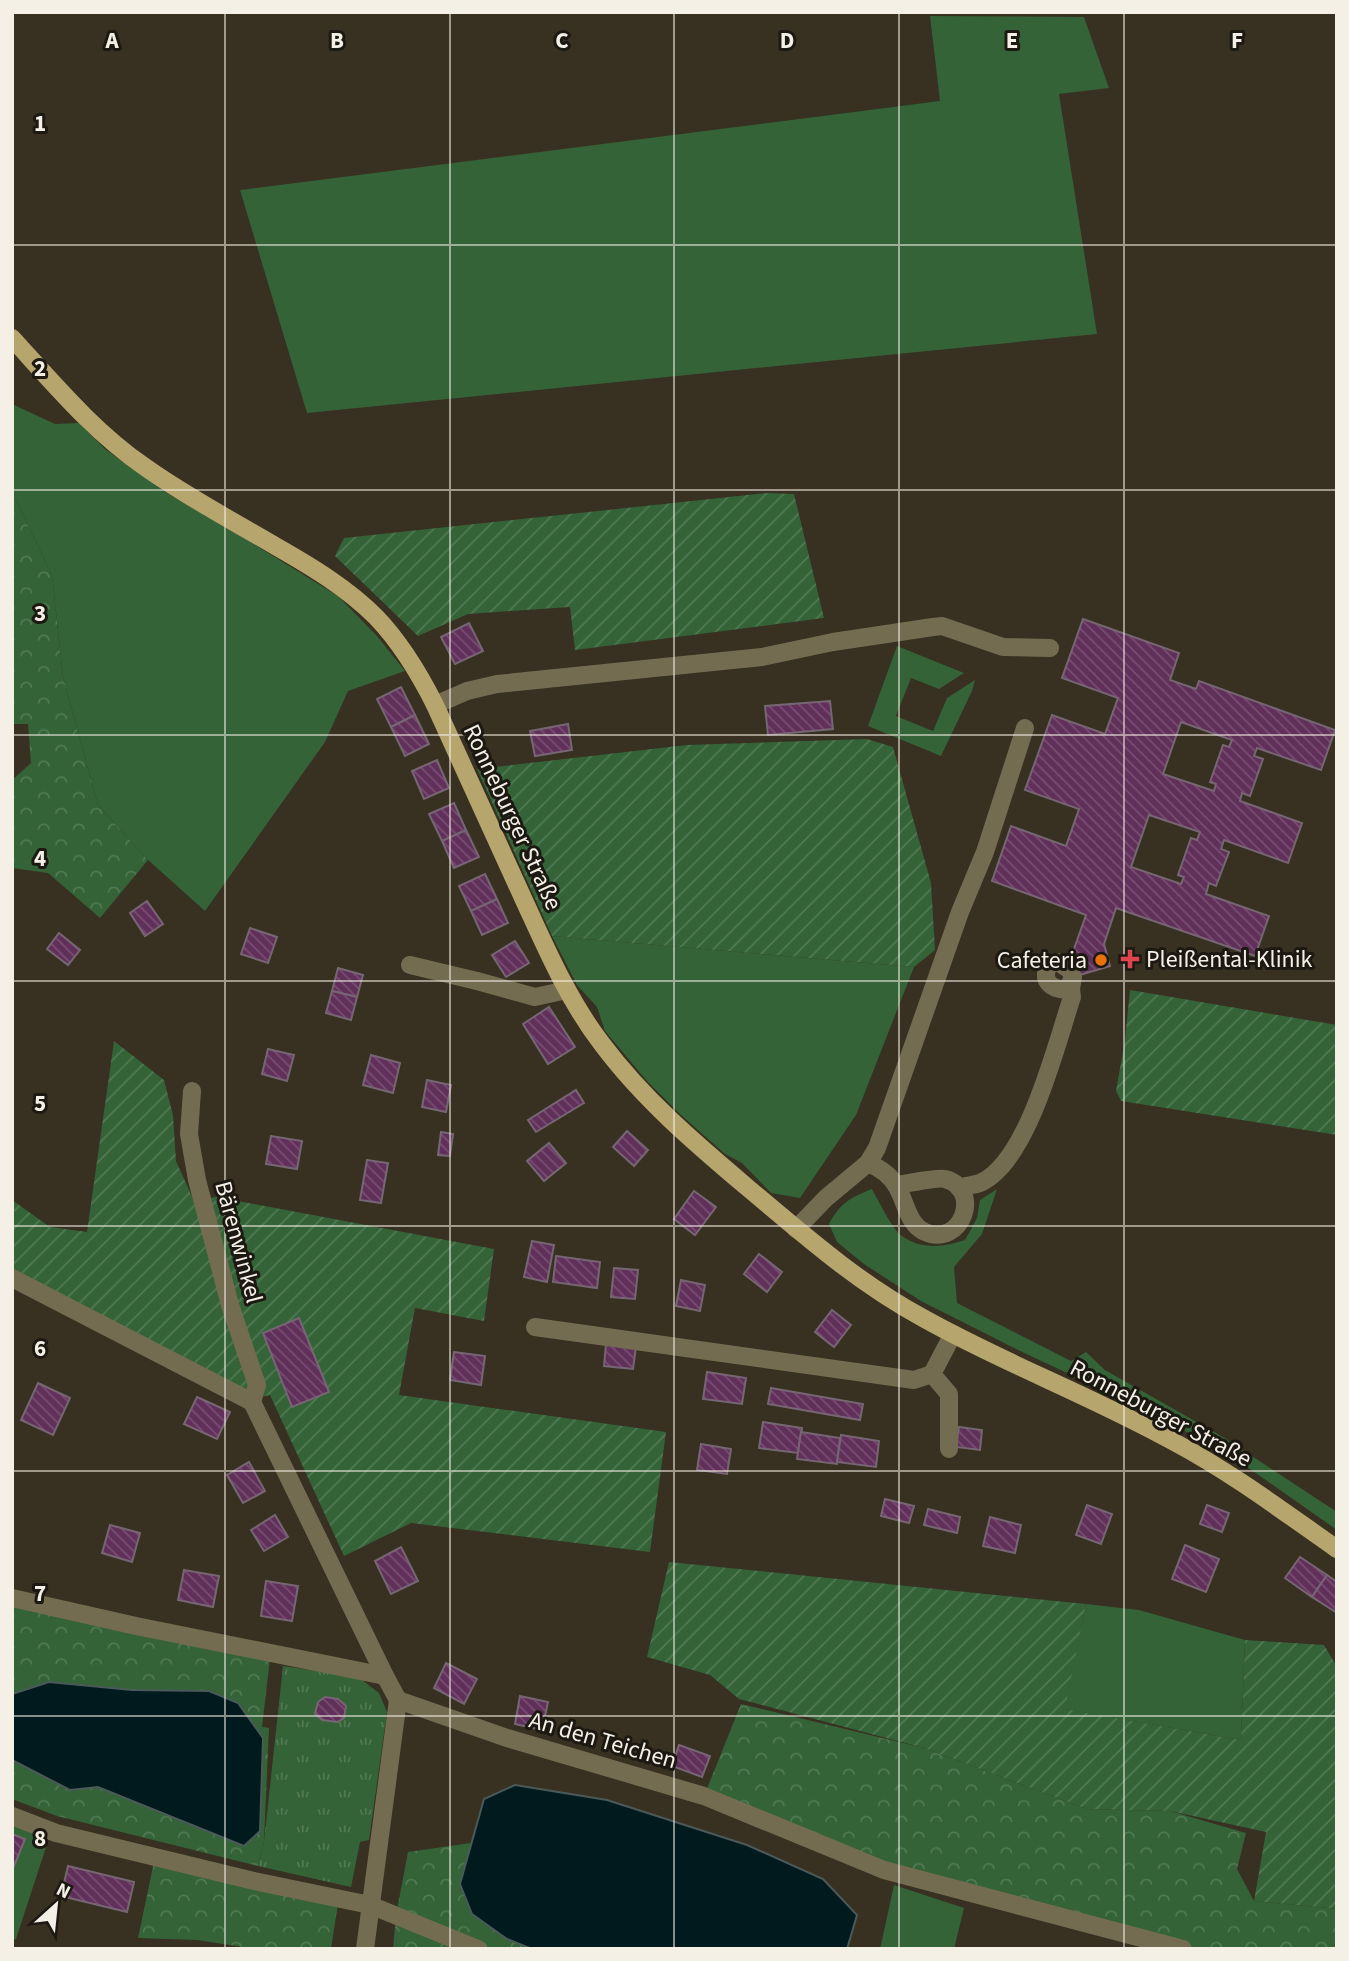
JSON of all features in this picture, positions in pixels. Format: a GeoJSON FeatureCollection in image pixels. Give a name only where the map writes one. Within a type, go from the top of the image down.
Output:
{"type":"FeatureCollection","features":[{"type":"Feature","properties":{"kind":"main road","name":"Ronneburger Straße"},"geometry":{"type":"LineString","coordinates":[[12,338],[83,415],[112,442],[176,488],[307,564],[355,598],[401,646],[435,705],[546,948],[568,990],[601,1044],[654,1104],[796,1229],[885,1296],[953,1334],[1180,1444],[1337,1549]]}},
{"type":"Feature","properties":{"kind":"street"},"geometry":{"type":"LineString","coordinates":[[435,705],[467,691],[497,684],[762,657],[833,642],[942,626],[1003,647],[1050,648]]}},
{"type":"Feature","properties":{"kind":"street"},"geometry":{"type":"LineString","coordinates":[[796,1229],[826,1198],[868,1163],[877,1148],[957,919],[985,852],[1025,728]]}},
{"type":"Feature","properties":{"kind":"street"},"geometry":{"type":"LineString","coordinates":[[410,965],[535,997],[568,990]]}},
{"type":"Feature","properties":{"kind":"street"},"geometry":{"type":"LineString","coordinates":[[959,1188],[981,1182],[999,1168],[1015,1149],[1025,1131],[1072,997],[1070,978]]}},
{"type":"Feature","properties":{"kind":"street","name":"Bärenwinkel"},"geometry":{"type":"LineString","coordinates":[[192,1091],[189,1134],[197,1180],[230,1305],[257,1385],[252,1402],[384,1676]]}},
{"type":"Feature","properties":{"kind":"street"},"geometry":{"type":"LineString","coordinates":[[868,1163],[880,1168],[896,1185],[914,1224],[926,1233],[939,1235],[951,1231],[961,1222],[966,1210],[964,1198],[959,1188],[945,1179],[896,1185]]}},
{"type":"Feature","properties":{"kind":"street"},"geometry":{"type":"LineString","coordinates":[[12,1278],[252,1402]]}},
{"type":"Feature","properties":{"kind":"street"},"geometry":{"type":"LineString","coordinates":[[535,1327],[914,1380],[932,1374],[953,1334]]}},
{"type":"Feature","properties":{"kind":"street"},"geometry":{"type":"LineString","coordinates":[[932,1374],[949,1394],[949,1449]]}},
{"type":"Feature","properties":{"kind":"street"},"geometry":{"type":"LineString","coordinates":[[12,1598],[384,1676],[398,1700],[365,1949]]}},
{"type":"Feature","properties":{"kind":"street","name":"An den Teichen"},"geometry":{"type":"LineString","coordinates":[[398,1700],[507,1738],[705,1796],[884,1870],[1183,1949]]}},
{"type":"Feature","properties":{"kind":"street"},"geometry":{"type":"LineString","coordinates":[[12,1816],[56,1833],[254,1881],[370,1905],[478,1949]]}},
{"type":"Feature","properties":{"kind":"green space"},"geometry":{"type":"Polygon","coordinates":[[[930,16],[1084,17],[1109,88],[1059,94],[1097,334],[307,413],[240,190],[940,101],[930,16]]]}},
{"type":"Feature","properties":{"kind":"green space"},"geometry":{"type":"Polygon","coordinates":[[[12,404],[55,424],[79,423],[105,449],[162,490],[338,596],[377,636],[405,671],[348,691],[325,742],[205,911],[148,860],[98,805],[63,677],[52,575],[17,502],[12,499],[12,404]]]}},
{"type":"Feature","properties":{"kind":"green space"},"geometry":{"type":"Polygon","coordinates":[[[767,493],[794,494],[824,618],[575,650],[570,607],[468,614],[418,636],[335,556],[344,538],[767,493]]]}},
{"type":"Feature","properties":{"kind":"green space"},"geometry":{"type":"Polygon","coordinates":[[[12,499],[17,502],[52,575],[63,677],[98,805],[148,860],[100,918],[48,873],[12,868],[12,780],[31,763],[28,724],[12,724],[12,499]]]}},
{"type":"Feature","properties":{"kind":"green space"},"geometry":{"type":"Polygon","coordinates":[[[897,646],[964,673],[939,689],[911,678],[896,716],[933,731],[947,698],[975,680],[941,756],[868,726],[897,646]]]}},
{"type":"Feature","properties":{"kind":"green space"},"geometry":{"type":"Polygon","coordinates":[[[867,739],[893,747],[931,883],[935,950],[914,967],[552,936],[477,769],[687,745],[867,739]]]}},
{"type":"Feature","properties":{"kind":"green space"},"geometry":{"type":"Polygon","coordinates":[[[552,936],[914,967],[856,1115],[800,1198],[771,1193],[742,1163],[725,1154],[647,1081],[605,1031],[597,1007],[577,985],[552,936]]]}},
{"type":"Feature","properties":{"kind":"green space"},"geometry":{"type":"Polygon","coordinates":[[[1130,990],[1337,1025],[1337,1135],[1121,1101],[1116,1091],[1130,990]]]}},
{"type":"Feature","properties":{"kind":"green space"},"geometry":{"type":"Polygon","coordinates":[[[114,1041],[164,1080],[173,1115],[176,1161],[194,1201],[216,1197],[494,1249],[484,1321],[415,1308],[399,1395],[666,1432],[650,1552],[411,1523],[344,1556],[270,1395],[257,1398],[12,1269],[12,1200],[50,1227],[87,1232],[114,1041]]]}},
{"type":"Feature","properties":{"kind":"green space"},"geometry":{"type":"Polygon","coordinates":[[[872,1189],[898,1233],[917,1244],[933,1246],[965,1240],[977,1218],[980,1200],[997,1189],[982,1234],[954,1267],[957,1303],[1071,1361],[1086,1352],[1105,1370],[1223,1437],[1337,1512],[1337,1530],[1250,1469],[1161,1417],[921,1301],[864,1264],[837,1242],[829,1224],[847,1202],[872,1189]]]}},
{"type":"Feature","properties":{"kind":"green space"},"geometry":{"type":"Polygon","coordinates":[[[669,1562],[1086,1604],[1065,1709],[1241,1740],[1245,1640],[1324,1645],[1337,1667],[1337,1909],[1254,1901],[1266,1832],[1170,1811],[1087,1809],[924,1748],[739,1699],[710,1675],[647,1657],[669,1562]]]}},
{"type":"Feature","properties":{"kind":"green space"},"geometry":{"type":"Polygon","coordinates":[[[1086,1604],[1139,1610],[1245,1640],[1241,1740],[1064,1709],[1086,1604]]]}},
{"type":"Feature","properties":{"kind":"green space"},"geometry":{"type":"Polygon","coordinates":[[[12,1605],[133,1634],[270,1659],[262,1727],[269,1728],[264,1842],[258,1866],[57,1816],[12,1799],[12,1760],[70,1790],[98,1787],[244,1846],[263,1738],[238,1703],[209,1691],[24,1691],[12,1694],[12,1605]]]}},
{"type":"Feature","properties":{"kind":"green space"},"geometry":{"type":"Polygon","coordinates":[[[283,1666],[358,1677],[379,1693],[387,1712],[369,1840],[360,1842],[351,1887],[258,1866],[264,1842],[283,1666]]]}},
{"type":"Feature","properties":{"kind":"green space"},"geometry":{"type":"Polygon","coordinates":[[[741,1704],[924,1748],[1087,1809],[1170,1811],[1246,1833],[1237,1869],[1254,1901],[1337,1909],[1337,1949],[1183,1949],[885,1870],[704,1796],[741,1704]]]}},
{"type":"Feature","properties":{"kind":"green space"},"geometry":{"type":"Polygon","coordinates":[[[12,1824],[49,1838],[16,1939],[12,1940],[12,1824]]]}},
{"type":"Feature","properties":{"kind":"green space"},"geometry":{"type":"Polygon","coordinates":[[[471,1843],[460,1884],[507,1939],[532,1949],[393,1949],[396,1915],[408,1852],[471,1843]]]}},
{"type":"Feature","properties":{"kind":"green space"},"geometry":{"type":"Polygon","coordinates":[[[155,1857],[339,1897],[331,1949],[256,1949],[197,1940],[138,1938],[155,1857]]]}},
{"type":"Feature","properties":{"kind":"green space"},"geometry":{"type":"Polygon","coordinates":[[[894,1885],[964,1908],[954,1949],[880,1949],[894,1885]]]}},
{"type":"Feature","properties":{"kind":"water"},"geometry":{"type":"Polygon","coordinates":[[[49,1682],[132,1690],[209,1691],[238,1703],[263,1738],[260,1831],[244,1846],[98,1787],[70,1790],[12,1760],[12,1694],[49,1682]]]}},
{"type":"Feature","properties":{"kind":"water"},"geometry":{"type":"Polygon","coordinates":[[[515,1785],[607,1800],[747,1845],[823,1879],[857,1915],[847,1949],[532,1949],[507,1939],[472,1914],[460,1884],[484,1799],[515,1785]]]}},
{"type":"Feature","properties":{"kind":"building"},"geometry":{"type":"Polygon","coordinates":[[[1083,619],[1179,653],[1170,680],[1196,689],[1199,681],[1335,730],[1321,770],[1257,748],[1254,756],[1263,759],[1250,796],[1242,793],[1240,801],[1302,823],[1288,863],[1224,840],[1221,849],[1229,852],[1216,886],[1209,883],[1206,894],[1269,916],[1255,956],[1116,908],[1104,944],[1110,966],[1063,980],[1086,915],[992,881],[1011,826],[1066,846],[1079,809],[1025,790],[1052,715],[1105,734],[1118,698],[1062,678],[1083,619]],[[1181,722],[1163,774],[1214,791],[1216,784],[1210,782],[1223,745],[1229,747],[1232,740],[1181,722]],[[1149,815],[1131,867],[1181,884],[1184,877],[1178,875],[1191,838],[1197,840],[1200,832],[1149,815]]]}},
{"type":"Feature","properties":{"kind":"building"},"geometry":{"type":"Polygon","coordinates":[[[469,623],[483,651],[455,664],[441,637],[469,623]]]}},
{"type":"Feature","properties":{"kind":"building"},"geometry":{"type":"Polygon","coordinates":[[[401,687],[415,715],[391,727],[377,699],[401,687]]]}},
{"type":"Feature","properties":{"kind":"building"},"geometry":{"type":"Polygon","coordinates":[[[830,701],[833,729],[768,735],[765,706],[830,701]]]}},
{"type":"Feature","properties":{"kind":"building"},"geometry":{"type":"Polygon","coordinates":[[[415,715],[429,744],[405,756],[391,727],[415,715]]]}},
{"type":"Feature","properties":{"kind":"building"},"geometry":{"type":"Polygon","coordinates":[[[568,724],[572,750],[535,756],[530,731],[568,724]]]}},
{"type":"Feature","properties":{"kind":"building"},"geometry":{"type":"Polygon","coordinates":[[[437,760],[449,788],[424,799],[412,771],[437,760]]]}},
{"type":"Feature","properties":{"kind":"building"},"geometry":{"type":"Polygon","coordinates":[[[454,803],[466,830],[442,841],[429,814],[454,803]]]}},
{"type":"Feature","properties":{"kind":"building"},"geometry":{"type":"Polygon","coordinates":[[[466,830],[479,857],[454,868],[442,841],[466,830]]]}},
{"type":"Feature","properties":{"kind":"building"},"geometry":{"type":"Polygon","coordinates":[[[485,874],[497,899],[471,911],[459,886],[485,874]]]}},
{"type":"Feature","properties":{"kind":"building"},"geometry":{"type":"Polygon","coordinates":[[[497,899],[508,923],[482,935],[471,911],[497,899]]]}},
{"type":"Feature","properties":{"kind":"building"},"geometry":{"type":"Polygon","coordinates":[[[147,901],[163,924],[145,936],[130,913],[147,901]]]}},
{"type":"Feature","properties":{"kind":"building"},"geometry":{"type":"Polygon","coordinates":[[[250,928],[277,937],[268,963],[241,954],[250,928]]]}},
{"type":"Feature","properties":{"kind":"building"},"geometry":{"type":"Polygon","coordinates":[[[59,933],[80,950],[68,965],[47,949],[59,933]]]}},
{"type":"Feature","properties":{"kind":"building"},"geometry":{"type":"Polygon","coordinates":[[[515,941],[529,963],[506,977],[492,955],[515,941]]]}},
{"type":"Feature","properties":{"kind":"building"},"geometry":{"type":"Polygon","coordinates":[[[338,968],[363,975],[357,997],[332,991],[338,968]]]}},
{"type":"Feature","properties":{"kind":"building"},"geometry":{"type":"Polygon","coordinates":[[[332,991],[357,997],[351,1020],[326,1013],[332,991]]]}},
{"type":"Feature","properties":{"kind":"building"},"geometry":{"type":"Polygon","coordinates":[[[549,1007],[575,1047],[548,1064],[523,1024],[549,1007]]]}},
{"type":"Feature","properties":{"kind":"building"},"geometry":{"type":"Polygon","coordinates":[[[268,1049],[294,1055],[287,1081],[262,1074],[268,1049]]]}},
{"type":"Feature","properties":{"kind":"building"},"geometry":{"type":"Polygon","coordinates":[[[371,1055],[400,1063],[393,1093],[363,1085],[371,1055]]]}},
{"type":"Feature","properties":{"kind":"building"},"geometry":{"type":"Polygon","coordinates":[[[427,1080],[451,1085],[446,1112],[422,1107],[427,1080]]]}},
{"type":"Feature","properties":{"kind":"building"},"geometry":{"type":"Polygon","coordinates":[[[576,1090],[584,1103],[536,1132],[528,1120],[576,1090]]]}},
{"type":"Feature","properties":{"kind":"building"},"geometry":{"type":"Polygon","coordinates":[[[627,1131],[648,1150],[634,1166],[613,1147],[627,1131]]]}},
{"type":"Feature","properties":{"kind":"building"},"geometry":{"type":"Polygon","coordinates":[[[441,1132],[453,1134],[450,1156],[438,1155],[441,1132]]]}},
{"type":"Feature","properties":{"kind":"building"},"geometry":{"type":"Polygon","coordinates":[[[271,1136],[302,1141],[297,1169],[266,1164],[271,1136]]]}},
{"type":"Feature","properties":{"kind":"building"},"geometry":{"type":"Polygon","coordinates":[[[549,1143],[566,1163],[544,1181],[527,1161],[549,1143]]]}},
{"type":"Feature","properties":{"kind":"building"},"geometry":{"type":"Polygon","coordinates":[[[367,1160],[388,1163],[381,1203],[360,1200],[367,1160]]]}},
{"type":"Feature","properties":{"kind":"building"},"geometry":{"type":"Polygon","coordinates":[[[694,1191],[716,1207],[695,1235],[674,1219],[694,1191]]]}},
{"type":"Feature","properties":{"kind":"building"},"geometry":{"type":"Polygon","coordinates":[[[532,1241],[554,1245],[547,1282],[524,1277],[532,1241]]]}},
{"type":"Feature","properties":{"kind":"building"},"geometry":{"type":"Polygon","coordinates":[[[759,1254],[782,1272],[767,1292],[744,1274],[759,1254]]]}},
{"type":"Feature","properties":{"kind":"building"},"geometry":{"type":"Polygon","coordinates":[[[556,1256],[600,1262],[597,1288],[553,1282],[556,1256]]]}},
{"type":"Feature","properties":{"kind":"building"},"geometry":{"type":"Polygon","coordinates":[[[614,1268],[638,1270],[635,1299],[611,1297],[614,1268]]]}},
{"type":"Feature","properties":{"kind":"building"},"geometry":{"type":"Polygon","coordinates":[[[681,1280],[705,1285],[700,1311],[676,1306],[681,1280]]]}},
{"type":"Feature","properties":{"kind":"building"},"geometry":{"type":"Polygon","coordinates":[[[832,1310],[851,1325],[834,1347],[815,1332],[832,1310]]]}},
{"type":"Feature","properties":{"kind":"building"},"geometry":{"type":"Polygon","coordinates":[[[299,1318],[329,1392],[292,1407],[263,1333],[299,1318]]]}},
{"type":"Feature","properties":{"kind":"building"},"geometry":{"type":"Polygon","coordinates":[[[606,1344],[636,1347],[633,1369],[604,1366],[606,1344]]]}},
{"type":"Feature","properties":{"kind":"building"},"geometry":{"type":"Polygon","coordinates":[[[454,1352],[485,1356],[481,1385],[450,1380],[454,1352]]]}},
{"type":"Feature","properties":{"kind":"building"},"geometry":{"type":"Polygon","coordinates":[[[707,1372],[746,1378],[742,1404],[703,1399],[707,1372]]]}},
{"type":"Feature","properties":{"kind":"building"},"geometry":{"type":"Polygon","coordinates":[[[38,1383],[70,1398],[53,1435],[21,1420],[38,1383]]]}},
{"type":"Feature","properties":{"kind":"building"},"geometry":{"type":"Polygon","coordinates":[[[771,1388],[863,1404],[860,1420],[768,1404],[771,1388]]]}},
{"type":"Feature","properties":{"kind":"building"},"geometry":{"type":"Polygon","coordinates":[[[197,1397],[230,1412],[217,1439],[184,1424],[197,1397]]]}},
{"type":"Feature","properties":{"kind":"building"},"geometry":{"type":"Polygon","coordinates":[[[763,1422],[802,1428],[798,1453],[759,1448],[763,1422]]]}},
{"type":"Feature","properties":{"kind":"building"},"geometry":{"type":"Polygon","coordinates":[[[959,1427],[982,1430],[980,1450],[956,1447],[959,1427]]]}},
{"type":"Feature","properties":{"kind":"building"},"geometry":{"type":"Polygon","coordinates":[[[801,1432],[840,1438],[837,1464],[797,1459],[801,1432]]]}},
{"type":"Feature","properties":{"kind":"building"},"geometry":{"type":"Polygon","coordinates":[[[841,1435],[879,1441],[876,1467],[837,1462],[841,1435]]]}},
{"type":"Feature","properties":{"kind":"building"},"geometry":{"type":"Polygon","coordinates":[[[701,1444],[731,1449],[727,1474],[697,1470],[701,1444]]]}},
{"type":"Feature","properties":{"kind":"building"},"geometry":{"type":"Polygon","coordinates":[[[249,1462],[265,1491],[243,1503],[227,1475],[249,1462]]]}},
{"type":"Feature","properties":{"kind":"building"},"geometry":{"type":"Polygon","coordinates":[[[885,1499],[914,1506],[909,1523],[881,1516],[885,1499]]]}},
{"type":"Feature","properties":{"kind":"building"},"geometry":{"type":"Polygon","coordinates":[[[1087,1505],[1112,1514],[1101,1544],[1076,1535],[1087,1505]]]}},
{"type":"Feature","properties":{"kind":"building"},"geometry":{"type":"Polygon","coordinates":[[[1207,1505],[1229,1513],[1222,1532],[1200,1524],[1207,1505]]]}},
{"type":"Feature","properties":{"kind":"building"},"geometry":{"type":"Polygon","coordinates":[[[928,1509],[960,1517],[957,1533],[924,1525],[928,1509]]]}},
{"type":"Feature","properties":{"kind":"building"},"geometry":{"type":"Polygon","coordinates":[[[275,1515],[288,1537],[264,1551],[251,1530],[275,1515]]]}},
{"type":"Feature","properties":{"kind":"building"},"geometry":{"type":"Polygon","coordinates":[[[990,1517],[1021,1525],[1015,1553],[983,1546],[990,1517]]]}},
{"type":"Feature","properties":{"kind":"building"},"geometry":{"type":"Polygon","coordinates":[[[110,1525],[140,1533],[132,1562],[102,1553],[110,1525]]]}},
{"type":"Feature","properties":{"kind":"building"},"geometry":{"type":"Polygon","coordinates":[[[1185,1545],[1219,1559],[1206,1592],[1172,1579],[1185,1545]]]}},
{"type":"Feature","properties":{"kind":"building"},"geometry":{"type":"Polygon","coordinates":[[[401,1547],[418,1581],[391,1594],[375,1561],[401,1547]]]}},
{"type":"Feature","properties":{"kind":"building"},"geometry":{"type":"Polygon","coordinates":[[[1300,1557],[1327,1575],[1312,1597],[1285,1578],[1300,1557]]]}},
{"type":"Feature","properties":{"kind":"building"},"geometry":{"type":"Polygon","coordinates":[[[184,1570],[219,1576],[213,1607],[178,1600],[184,1570]]]}},
{"type":"Feature","properties":{"kind":"building"},"geometry":{"type":"Polygon","coordinates":[[[1327,1575],[1337,1582],[1337,1613],[1312,1597],[1327,1575]]]}},
{"type":"Feature","properties":{"kind":"building"},"geometry":{"type":"Polygon","coordinates":[[[266,1581],[298,1586],[292,1621],[261,1616],[266,1581]]]}},
{"type":"Feature","properties":{"kind":"building"},"geometry":{"type":"Polygon","coordinates":[[[446,1663],[477,1679],[464,1704],[434,1688],[446,1663]]]}},
{"type":"Feature","properties":{"kind":"building"},"geometry":{"type":"Polygon","coordinates":[[[520,1696],[548,1702],[542,1730],[515,1724],[520,1696]]]}},
{"type":"Feature","properties":{"kind":"building"},"geometry":{"type":"Polygon","coordinates":[[[325,1697],[338,1699],[346,1706],[344,1718],[337,1722],[322,1720],[315,1714],[318,1702],[325,1697]]]}},
{"type":"Feature","properties":{"kind":"building"},"geometry":{"type":"Polygon","coordinates":[[[679,1745],[710,1756],[702,1777],[672,1766],[679,1745]]]}},
{"type":"Feature","properties":{"kind":"building"},"geometry":{"type":"Polygon","coordinates":[[[12,1834],[25,1839],[12,1871],[12,1834]]]}},
{"type":"Feature","properties":{"kind":"building"},"geometry":{"type":"Polygon","coordinates":[[[68,1866],[134,1882],[127,1912],[61,1896],[68,1866]]]}},
{"type":"Feature","properties":{"kind":"place","name":"Pleißental-Klinik"},"geometry":{"type":"Point","coordinates":[1130,959]}},
{"type":"Feature","properties":{"kind":"place","name":"Cafeteria"},"geometry":{"type":"Point","coordinates":[1101,960]}}]}
